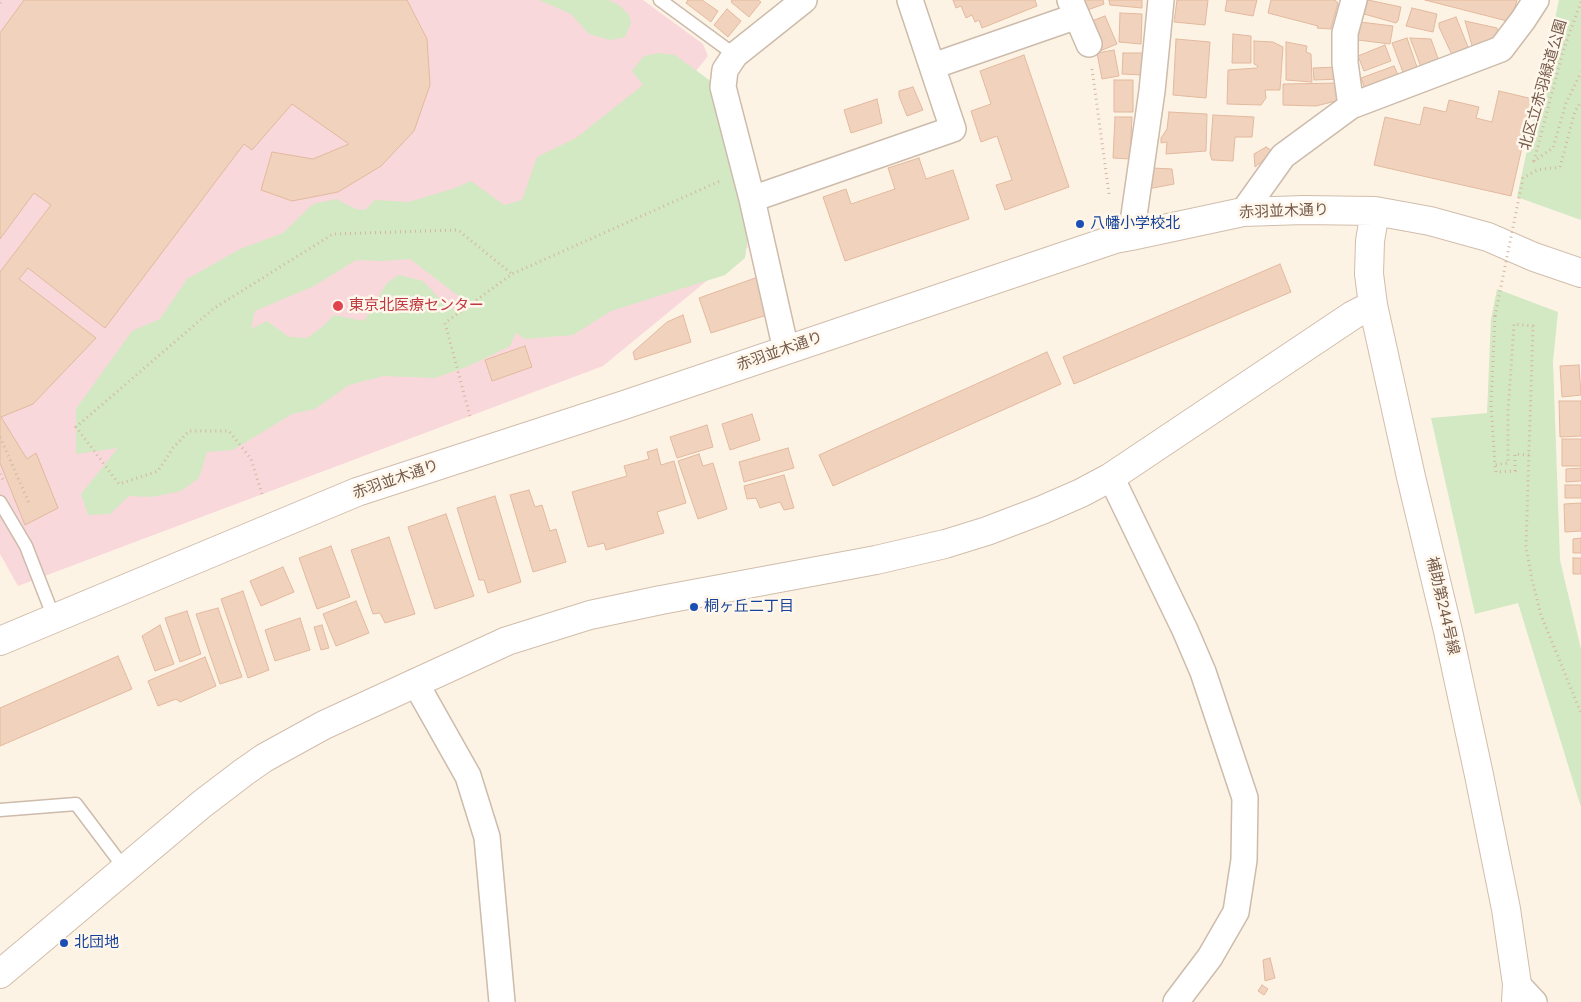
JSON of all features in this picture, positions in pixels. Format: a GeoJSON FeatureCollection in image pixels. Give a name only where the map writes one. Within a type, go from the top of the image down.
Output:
{"type":"FeatureCollection","features":[{"type":"Feature","properties":{"kind":"street"},"geometry":{"type":"LineString","coordinates":[[786,350],[752,199],[723,86],[725,70],[734,55],[804,0]]}},
{"type":"Feature","properties":{"kind":"street"},"geometry":{"type":"LineString","coordinates":[[752,199],[953,129],[910,0]]}},
{"type":"Feature","properties":{"kind":"street"},"geometry":{"type":"LineString","coordinates":[[1123,238],[1152,91],[1161,0]]}},
{"type":"Feature","properties":{"kind":"street"},"geometry":{"type":"LineString","coordinates":[[1350,106],[1345,63],[1345,33],[1354,0]]}},
{"type":"Feature","properties":{"kind":"street"},"geometry":{"type":"LineString","coordinates":[[1243,212],[1283,156],[1350,106],[1501,49],[1536,0]]}},
{"type":"Feature","properties":{"kind":"street"},"geometry":{"type":"LineString","coordinates":[[933,66],[1073,8],[1089,44]]}},
{"type":"Feature","properties":{"kind":"street","name":"赤羽並木通り"},"geometry":{"type":"LineString","coordinates":[[0,641],[356,492],[624,405],[1123,238],[1243,212],[1304,210],[1374,211],[1430,221],[1488,237],[1534,257],[1581,274]]}},
{"type":"Feature","properties":{"kind":"street","name":"補助第244号線"},"geometry":{"type":"LineString","coordinates":[[1374,211],[1370,241],[1369,274],[1373,305],[1411,477],[1448,631],[1506,909],[1522,996]]}},
{"type":"Feature","properties":{"kind":"street"},"geometry":{"type":"LineString","coordinates":[[0,974],[202,804],[264,758],[324,725],[507,641],[590,615],[876,560],[945,544],[987,531],[1042,510],[1081,494],[1111,477],[1352,315],[1373,305]]}},
{"type":"Feature","properties":{"kind":"street"},"geometry":{"type":"LineString","coordinates":[[1111,477],[1185,630],[1203,672],[1245,798],[1244,860],[1236,912],[1210,957],[1176,1002]]}},
{"type":"Feature","properties":{"kind":"street"},"geometry":{"type":"LineString","coordinates":[[415,682],[468,776],[487,837],[502,1002]]}},
{"type":"Feature","properties":{"kind":"lane"},"geometry":{"type":"LineString","coordinates":[[660,0],[734,55]]}},
{"type":"Feature","properties":{"kind":"lane"},"geometry":{"type":"LineString","coordinates":[[0,502],[26,546],[54,618]]}},
{"type":"Feature","properties":{"kind":"lane"},"geometry":{"type":"LineString","coordinates":[[0,810],[76,804],[125,869]]}},
{"type":"Feature","properties":{"kind":"path","name":"北区立赤羽緑道公園"},"geometry":{"type":"LineString","coordinates":[[1581,2],[1564,48],[1534,161],[1553,148],[1566,103],[1581,72]]}},
{"type":"Feature","properties":{"kind":"path"},"geometry":{"type":"LineString","coordinates":[[1089,44],[1123,238]]}},
{"type":"Feature","properties":{"kind":"path"},"geometry":{"type":"LineString","coordinates":[[1528,455],[1515,454],[1515,471],[1496,472],[1491,405],[1495,316],[1523,178],[1537,170],[1560,167],[1575,111],[1581,102]]}},
{"type":"Feature","properties":{"kind":"path"},"geometry":{"type":"LineString","coordinates":[[470,416],[445,323],[512,274],[744,170]]}},
{"type":"Feature","properties":{"kind":"path"},"geometry":{"type":"LineString","coordinates":[[262,494],[251,459],[229,431],[189,431],[173,448],[158,471],[119,484],[76,427],[213,308],[333,234],[458,230],[512,274]]}},
{"type":"Feature","properties":{"kind":"path"},"geometry":{"type":"LineString","coordinates":[[1495,465],[1508,463],[1508,412],[1514,324],[1533,326],[1526,546],[1541,615],[1581,713]]}},
{"type":"Feature","properties":{"kind":"path"},"geometry":{"type":"LineString","coordinates":[[0,437],[29,503]]}},
{"type":"Feature","properties":{"kind":"shaded area","name":"東京北医療センター"},"geometry":{"type":"Polygon","coordinates":[[[0,0],[643,0],[703,44],[708,56],[696,71],[713,103],[748,247],[603,366],[18,586],[0,554],[0,0]]]}},
{"type":"Feature","properties":{"kind":"green space"},"geometry":{"type":"Polygon","coordinates":[[[539,0],[608,0],[619,5],[629,15],[631,23],[625,37],[610,40],[589,34],[571,14],[539,0]]]}},
{"type":"Feature","properties":{"kind":"green space"},"geometry":{"type":"Polygon","coordinates":[[[1559,0],[1581,0],[1581,220],[1517,197],[1559,0]]]}},
{"type":"Feature","properties":{"kind":"green space"},"geometry":{"type":"Polygon","coordinates":[[[659,53],[675,55],[708,79],[714,87],[749,229],[745,258],[725,275],[611,311],[573,335],[525,339],[516,333],[510,346],[469,366],[435,378],[384,376],[349,385],[315,409],[292,414],[233,450],[207,452],[199,478],[181,491],[152,497],[129,496],[110,514],[88,515],[81,494],[118,448],[76,454],[76,409],[132,331],[160,319],[187,279],[240,249],[283,233],[313,204],[336,199],[356,209],[365,210],[375,200],[409,202],[471,181],[504,205],[522,200],[537,157],[576,138],[643,85],[632,71],[644,56],[659,53]],[[410,259],[356,260],[314,286],[255,311],[251,329],[267,321],[289,337],[307,338],[334,315],[364,321],[387,283],[399,275],[423,281],[448,308],[465,311],[473,307],[410,259]]]}},
{"type":"Feature","properties":{"kind":"green space"},"geometry":{"type":"Polygon","coordinates":[[[1497,289],[1558,312],[1553,361],[1560,560],[1581,649],[1581,807],[1518,603],[1475,614],[1431,418],[1487,413],[1491,319],[1497,289]]]}},
{"type":"Feature","properties":{"kind":"building"},"geometry":{"type":"Polygon","coordinates":[[[24,0],[407,0],[427,39],[430,85],[414,131],[381,166],[338,192],[292,201],[261,190],[272,152],[313,159],[349,144],[292,104],[252,150],[244,144],[105,328],[28,268],[19,279],[96,338],[33,404],[1,417],[27,459],[36,453],[58,508],[25,525],[0,463],[0,272],[51,205],[34,193],[0,239],[0,33],[24,0]]]}},
{"type":"Feature","properties":{"kind":"building"},"geometry":{"type":"Polygon","coordinates":[[[688,0],[702,0],[718,11],[711,22],[686,3],[688,0]]]}},
{"type":"Feature","properties":{"kind":"building"},"geometry":{"type":"Polygon","coordinates":[[[732,0],[758,0],[761,2],[749,17],[731,2],[732,0]]]}},
{"type":"Feature","properties":{"kind":"building"},"geometry":{"type":"Polygon","coordinates":[[[953,0],[1035,0],[1037,6],[982,28],[979,20],[975,22],[972,15],[966,18],[961,6],[956,8],[953,0]]]}},
{"type":"Feature","properties":{"kind":"building"},"geometry":{"type":"Polygon","coordinates":[[[1080,0],[1103,0],[1104,4],[1085,11],[1080,0]]]}},
{"type":"Feature","properties":{"kind":"building"},"geometry":{"type":"Polygon","coordinates":[[[1109,0],[1142,0],[1142,8],[1110,5],[1109,0]]]}},
{"type":"Feature","properties":{"kind":"building"},"geometry":{"type":"Polygon","coordinates":[[[1177,0],[1208,0],[1205,25],[1174,22],[1177,0]]]}},
{"type":"Feature","properties":{"kind":"building"},"geometry":{"type":"Polygon","coordinates":[[[1227,0],[1257,0],[1253,16],[1225,11],[1227,0]]]}},
{"type":"Feature","properties":{"kind":"building"},"geometry":{"type":"Polygon","coordinates":[[[1271,0],[1335,0],[1338,3],[1331,29],[1317,28],[1318,26],[1268,13],[1271,0]]]}},
{"type":"Feature","properties":{"kind":"building"},"geometry":{"type":"Polygon","coordinates":[[[1368,0],[1401,7],[1398,21],[1396,23],[1364,14],[1368,0]]]}},
{"type":"Feature","properties":{"kind":"building"},"geometry":{"type":"Polygon","coordinates":[[[1425,0],[1517,0],[1511,22],[1425,0]]]}},
{"type":"Feature","properties":{"kind":"building"},"geometry":{"type":"Polygon","coordinates":[[[1412,8],[1437,14],[1433,32],[1406,26],[1412,8]]]}},
{"type":"Feature","properties":{"kind":"building"},"geometry":{"type":"Polygon","coordinates":[[[727,9],[741,21],[728,37],[714,25],[727,9]]]}},
{"type":"Feature","properties":{"kind":"building"},"geometry":{"type":"Polygon","coordinates":[[[1120,13],[1142,14],[1141,44],[1119,42],[1120,13]]]}},
{"type":"Feature","properties":{"kind":"building"},"geometry":{"type":"Polygon","coordinates":[[[1105,16],[1117,44],[1100,51],[1088,27],[1089,22],[1105,16]]]}},
{"type":"Feature","properties":{"kind":"building"},"geometry":{"type":"Polygon","coordinates":[[[1456,17],[1468,47],[1452,55],[1439,27],[1439,23],[1456,17]]]}},
{"type":"Feature","properties":{"kind":"building"},"geometry":{"type":"Polygon","coordinates":[[[1465,21],[1497,28],[1498,35],[1473,49],[1465,21]]]}},
{"type":"Feature","properties":{"kind":"building"},"geometry":{"type":"Polygon","coordinates":[[[1360,22],[1393,26],[1390,44],[1358,40],[1360,22]]]}},
{"type":"Feature","properties":{"kind":"building"},"geometry":{"type":"Polygon","coordinates":[[[1233,34],[1251,36],[1251,63],[1232,63],[1233,34]]]}},
{"type":"Feature","properties":{"kind":"building"},"geometry":{"type":"Polygon","coordinates":[[[1407,38],[1418,70],[1404,75],[1392,43],[1407,38]]]}},
{"type":"Feature","properties":{"kind":"building"},"geometry":{"type":"Polygon","coordinates":[[[1410,38],[1431,39],[1439,61],[1421,67],[1410,38]]]}},
{"type":"Feature","properties":{"kind":"building"},"geometry":{"type":"Polygon","coordinates":[[[1176,39],[1210,42],[1206,98],[1173,95],[1176,39]]]}},
{"type":"Feature","properties":{"kind":"building"},"geometry":{"type":"Polygon","coordinates":[[[1254,41],[1273,42],[1283,47],[1280,90],[1265,90],[1266,98],[1261,105],[1227,104],[1228,70],[1257,68],[1258,66],[1254,64],[1254,41]]]}},
{"type":"Feature","properties":{"kind":"building"},"geometry":{"type":"Polygon","coordinates":[[[1286,42],[1307,46],[1306,52],[1311,54],[1312,82],[1286,80],[1286,42]]]}},
{"type":"Feature","properties":{"kind":"building"},"geometry":{"type":"Polygon","coordinates":[[[1385,45],[1391,61],[1364,71],[1358,56],[1385,45]]]}},
{"type":"Feature","properties":{"kind":"building"},"geometry":{"type":"Polygon","coordinates":[[[1114,50],[1119,76],[1102,79],[1097,53],[1114,50]]]}},
{"type":"Feature","properties":{"kind":"building"},"geometry":{"type":"Polygon","coordinates":[[[1123,53],[1144,53],[1144,75],[1122,74],[1123,53]]]}},
{"type":"Feature","properties":{"kind":"building"},"geometry":{"type":"Polygon","coordinates":[[[1024,55],[1069,187],[1005,210],[996,185],[1012,180],[997,136],[981,142],[971,111],[991,104],[980,71],[1024,55]]]}},
{"type":"Feature","properties":{"kind":"building"},"geometry":{"type":"Polygon","coordinates":[[[1394,66],[1400,79],[1366,92],[1361,78],[1394,66]]]}},
{"type":"Feature","properties":{"kind":"building"},"geometry":{"type":"Polygon","coordinates":[[[1338,67],[1341,79],[1314,80],[1313,68],[1338,67]]]}},
{"type":"Feature","properties":{"kind":"building"},"geometry":{"type":"Polygon","coordinates":[[[1114,80],[1133,80],[1133,112],[1114,112],[1114,80]]]}},
{"type":"Feature","properties":{"kind":"building"},"geometry":{"type":"Polygon","coordinates":[[[1341,83],[1344,99],[1316,106],[1283,105],[1283,84],[1341,83]]]}},
{"type":"Feature","properties":{"kind":"building"},"geometry":{"type":"Polygon","coordinates":[[[913,87],[923,110],[907,116],[899,96],[899,91],[913,87]]]}},
{"type":"Feature","properties":{"kind":"building"},"geometry":{"type":"Polygon","coordinates":[[[1499,91],[1533,99],[1511,196],[1374,165],[1385,117],[1420,125],[1424,107],[1446,112],[1449,100],[1479,107],[1476,118],[1492,122],[1499,91]]]}},
{"type":"Feature","properties":{"kind":"building"},"geometry":{"type":"Polygon","coordinates":[[[877,99],[882,123],[851,133],[844,110],[877,99]]]}},
{"type":"Feature","properties":{"kind":"building"},"geometry":{"type":"Polygon","coordinates":[[[1169,112],[1207,114],[1206,151],[1166,154],[1167,142],[1161,143],[1161,138],[1167,129],[1169,112]]]}},
{"type":"Feature","properties":{"kind":"building"},"geometry":{"type":"Polygon","coordinates":[[[1213,115],[1254,117],[1252,137],[1235,137],[1233,161],[1212,160],[1210,154],[1213,115]]]}},
{"type":"Feature","properties":{"kind":"building"},"geometry":{"type":"Polygon","coordinates":[[[1115,117],[1132,117],[1130,159],[1113,158],[1115,117]]]}},
{"type":"Feature","properties":{"kind":"building"},"geometry":{"type":"Polygon","coordinates":[[[1266,147],[1274,152],[1255,167],[1254,154],[1266,147]]]}},
{"type":"Feature","properties":{"kind":"building"},"geometry":{"type":"Polygon","coordinates":[[[919,158],[926,179],[953,170],[969,219],[845,261],[823,197],[846,189],[851,204],[895,189],[888,168],[919,158]]]}},
{"type":"Feature","properties":{"kind":"building"},"geometry":{"type":"Polygon","coordinates":[[[1153,168],[1172,169],[1174,184],[1148,189],[1153,168]]]}},
{"type":"Feature","properties":{"kind":"building"},"geometry":{"type":"Polygon","coordinates":[[[1280,264],[1291,292],[1074,384],[1063,357],[1280,264]]]}},
{"type":"Feature","properties":{"kind":"building"},"geometry":{"type":"Polygon","coordinates":[[[758,277],[770,314],[711,333],[699,298],[758,277]]]}},
{"type":"Feature","properties":{"kind":"building"},"geometry":{"type":"Polygon","coordinates":[[[683,315],[691,342],[635,360],[633,352],[667,322],[683,315]]]}},
{"type":"Feature","properties":{"kind":"building"},"geometry":{"type":"Polygon","coordinates":[[[525,346],[532,367],[492,381],[485,360],[525,346]]]}},
{"type":"Feature","properties":{"kind":"building"},"geometry":{"type":"Polygon","coordinates":[[[1047,352],[1061,384],[833,486],[819,455],[1047,352]]]}},
{"type":"Feature","properties":{"kind":"building"},"geometry":{"type":"Polygon","coordinates":[[[1579,365],[1581,395],[1562,397],[1560,366],[1579,365]]]}},
{"type":"Feature","properties":{"kind":"building"},"geometry":{"type":"Polygon","coordinates":[[[1559,401],[1581,401],[1581,436],[1560,437],[1559,401]]]}},
{"type":"Feature","properties":{"kind":"building"},"geometry":{"type":"Polygon","coordinates":[[[752,414],[760,440],[730,450],[722,424],[752,414]]]}},
{"type":"Feature","properties":{"kind":"building"},"geometry":{"type":"Polygon","coordinates":[[[707,425],[713,447],[677,458],[670,437],[707,425]]]}},
{"type":"Feature","properties":{"kind":"building"},"geometry":{"type":"Polygon","coordinates":[[[1562,439],[1581,439],[1581,466],[1562,466],[1562,439]]]}},
{"type":"Feature","properties":{"kind":"building"},"geometry":{"type":"Polygon","coordinates":[[[788,448],[794,468],[744,482],[739,462],[788,448]]]}},
{"type":"Feature","properties":{"kind":"building"},"geometry":{"type":"Polygon","coordinates":[[[657,449],[661,465],[674,461],[686,503],[657,512],[664,533],[606,550],[604,543],[588,547],[572,492],[627,476],[624,466],[649,459],[647,452],[657,449]]]}},
{"type":"Feature","properties":{"kind":"building"},"geometry":{"type":"Polygon","coordinates":[[[699,454],[703,466],[713,463],[727,509],[698,519],[678,461],[699,454]]]}},
{"type":"Feature","properties":{"kind":"building"},"geometry":{"type":"Polygon","coordinates":[[[1581,468],[1581,481],[1566,482],[1566,469],[1581,468]]]}},
{"type":"Feature","properties":{"kind":"building"},"geometry":{"type":"Polygon","coordinates":[[[784,475],[794,508],[784,510],[780,502],[760,508],[756,498],[747,499],[744,486],[784,475]]]}},
{"type":"Feature","properties":{"kind":"building"},"geometry":{"type":"Polygon","coordinates":[[[1565,485],[1581,485],[1581,498],[1565,498],[1565,485]]]}},
{"type":"Feature","properties":{"kind":"building"},"geometry":{"type":"Polygon","coordinates":[[[529,490],[535,507],[542,505],[550,531],[556,529],[566,562],[533,572],[510,495],[529,490]]]}},
{"type":"Feature","properties":{"kind":"building"},"geometry":{"type":"Polygon","coordinates":[[[495,496],[521,582],[488,593],[484,580],[479,580],[457,508],[495,496]]]}},
{"type":"Feature","properties":{"kind":"building"},"geometry":{"type":"Polygon","coordinates":[[[1581,503],[1581,531],[1565,532],[1564,504],[1581,503]]]}},
{"type":"Feature","properties":{"kind":"building"},"geometry":{"type":"Polygon","coordinates":[[[446,514],[474,596],[435,609],[408,527],[446,514]]]}},
{"type":"Feature","properties":{"kind":"building"},"geometry":{"type":"Polygon","coordinates":[[[389,537],[415,614],[385,623],[380,613],[373,614],[351,550],[389,537]]]}},
{"type":"Feature","properties":{"kind":"building"},"geometry":{"type":"Polygon","coordinates":[[[1581,538],[1581,553],[1573,553],[1573,539],[1581,538]]]}},
{"type":"Feature","properties":{"kind":"building"},"geometry":{"type":"Polygon","coordinates":[[[331,546],[350,597],[317,609],[299,558],[331,546]]]}},
{"type":"Feature","properties":{"kind":"building"},"geometry":{"type":"Polygon","coordinates":[[[1573,558],[1581,558],[1581,574],[1573,574],[1573,558]]]}},
{"type":"Feature","properties":{"kind":"building"},"geometry":{"type":"Polygon","coordinates":[[[283,567],[294,592],[261,606],[250,581],[283,567]]]}},
{"type":"Feature","properties":{"kind":"building"},"geometry":{"type":"Polygon","coordinates":[[[243,591],[269,670],[248,678],[221,599],[243,591]]]}},
{"type":"Feature","properties":{"kind":"building"},"geometry":{"type":"Polygon","coordinates":[[[356,601],[369,633],[336,646],[323,614],[356,601]]]}},
{"type":"Feature","properties":{"kind":"building"},"geometry":{"type":"Polygon","coordinates":[[[218,608],[242,677],[220,684],[196,614],[218,608]]]}},
{"type":"Feature","properties":{"kind":"building"},"geometry":{"type":"Polygon","coordinates":[[[187,611],[201,654],[180,662],[165,618],[187,611]]]}},
{"type":"Feature","properties":{"kind":"building"},"geometry":{"type":"Polygon","coordinates":[[[300,618],[310,650],[275,661],[265,630],[300,618]]]}},
{"type":"Feature","properties":{"kind":"building"},"geometry":{"type":"Polygon","coordinates":[[[160,625],[174,664],[155,671],[142,636],[160,625]]]}},
{"type":"Feature","properties":{"kind":"building"},"geometry":{"type":"Polygon","coordinates":[[[322,625],[329,648],[321,650],[314,627],[322,625]]]}},
{"type":"Feature","properties":{"kind":"building"},"geometry":{"type":"Polygon","coordinates":[[[118,656],[132,689],[0,746],[0,708],[118,656]]]}},
{"type":"Feature","properties":{"kind":"building"},"geometry":{"type":"Polygon","coordinates":[[[205,657],[216,686],[180,702],[176,699],[158,706],[148,681],[205,657]]]}},
{"type":"Feature","properties":{"kind":"building"},"geometry":{"type":"Polygon","coordinates":[[[1270,958],[1275,978],[1265,981],[1263,960],[1270,958]]]}},
{"type":"Feature","properties":{"kind":"building"},"geometry":{"type":"Polygon","coordinates":[[[1262,985],[1268,989],[1264,995],[1258,991],[1262,985]]]}},
{"type":"Feature","properties":{"kind":"place","name":"八幡小学校北"},"geometry":{"type":"Point","coordinates":[1080,224]}},
{"type":"Feature","properties":{"kind":"place","name":"東京北医療センター"},"geometry":{"type":"Point","coordinates":[338,306]}},
{"type":"Feature","properties":{"kind":"place","name":"桐ヶ丘二丁目"},"geometry":{"type":"Point","coordinates":[694,607]}},
{"type":"Feature","properties":{"kind":"place","name":"北団地"},"geometry":{"type":"Point","coordinates":[64,943]}}]}
